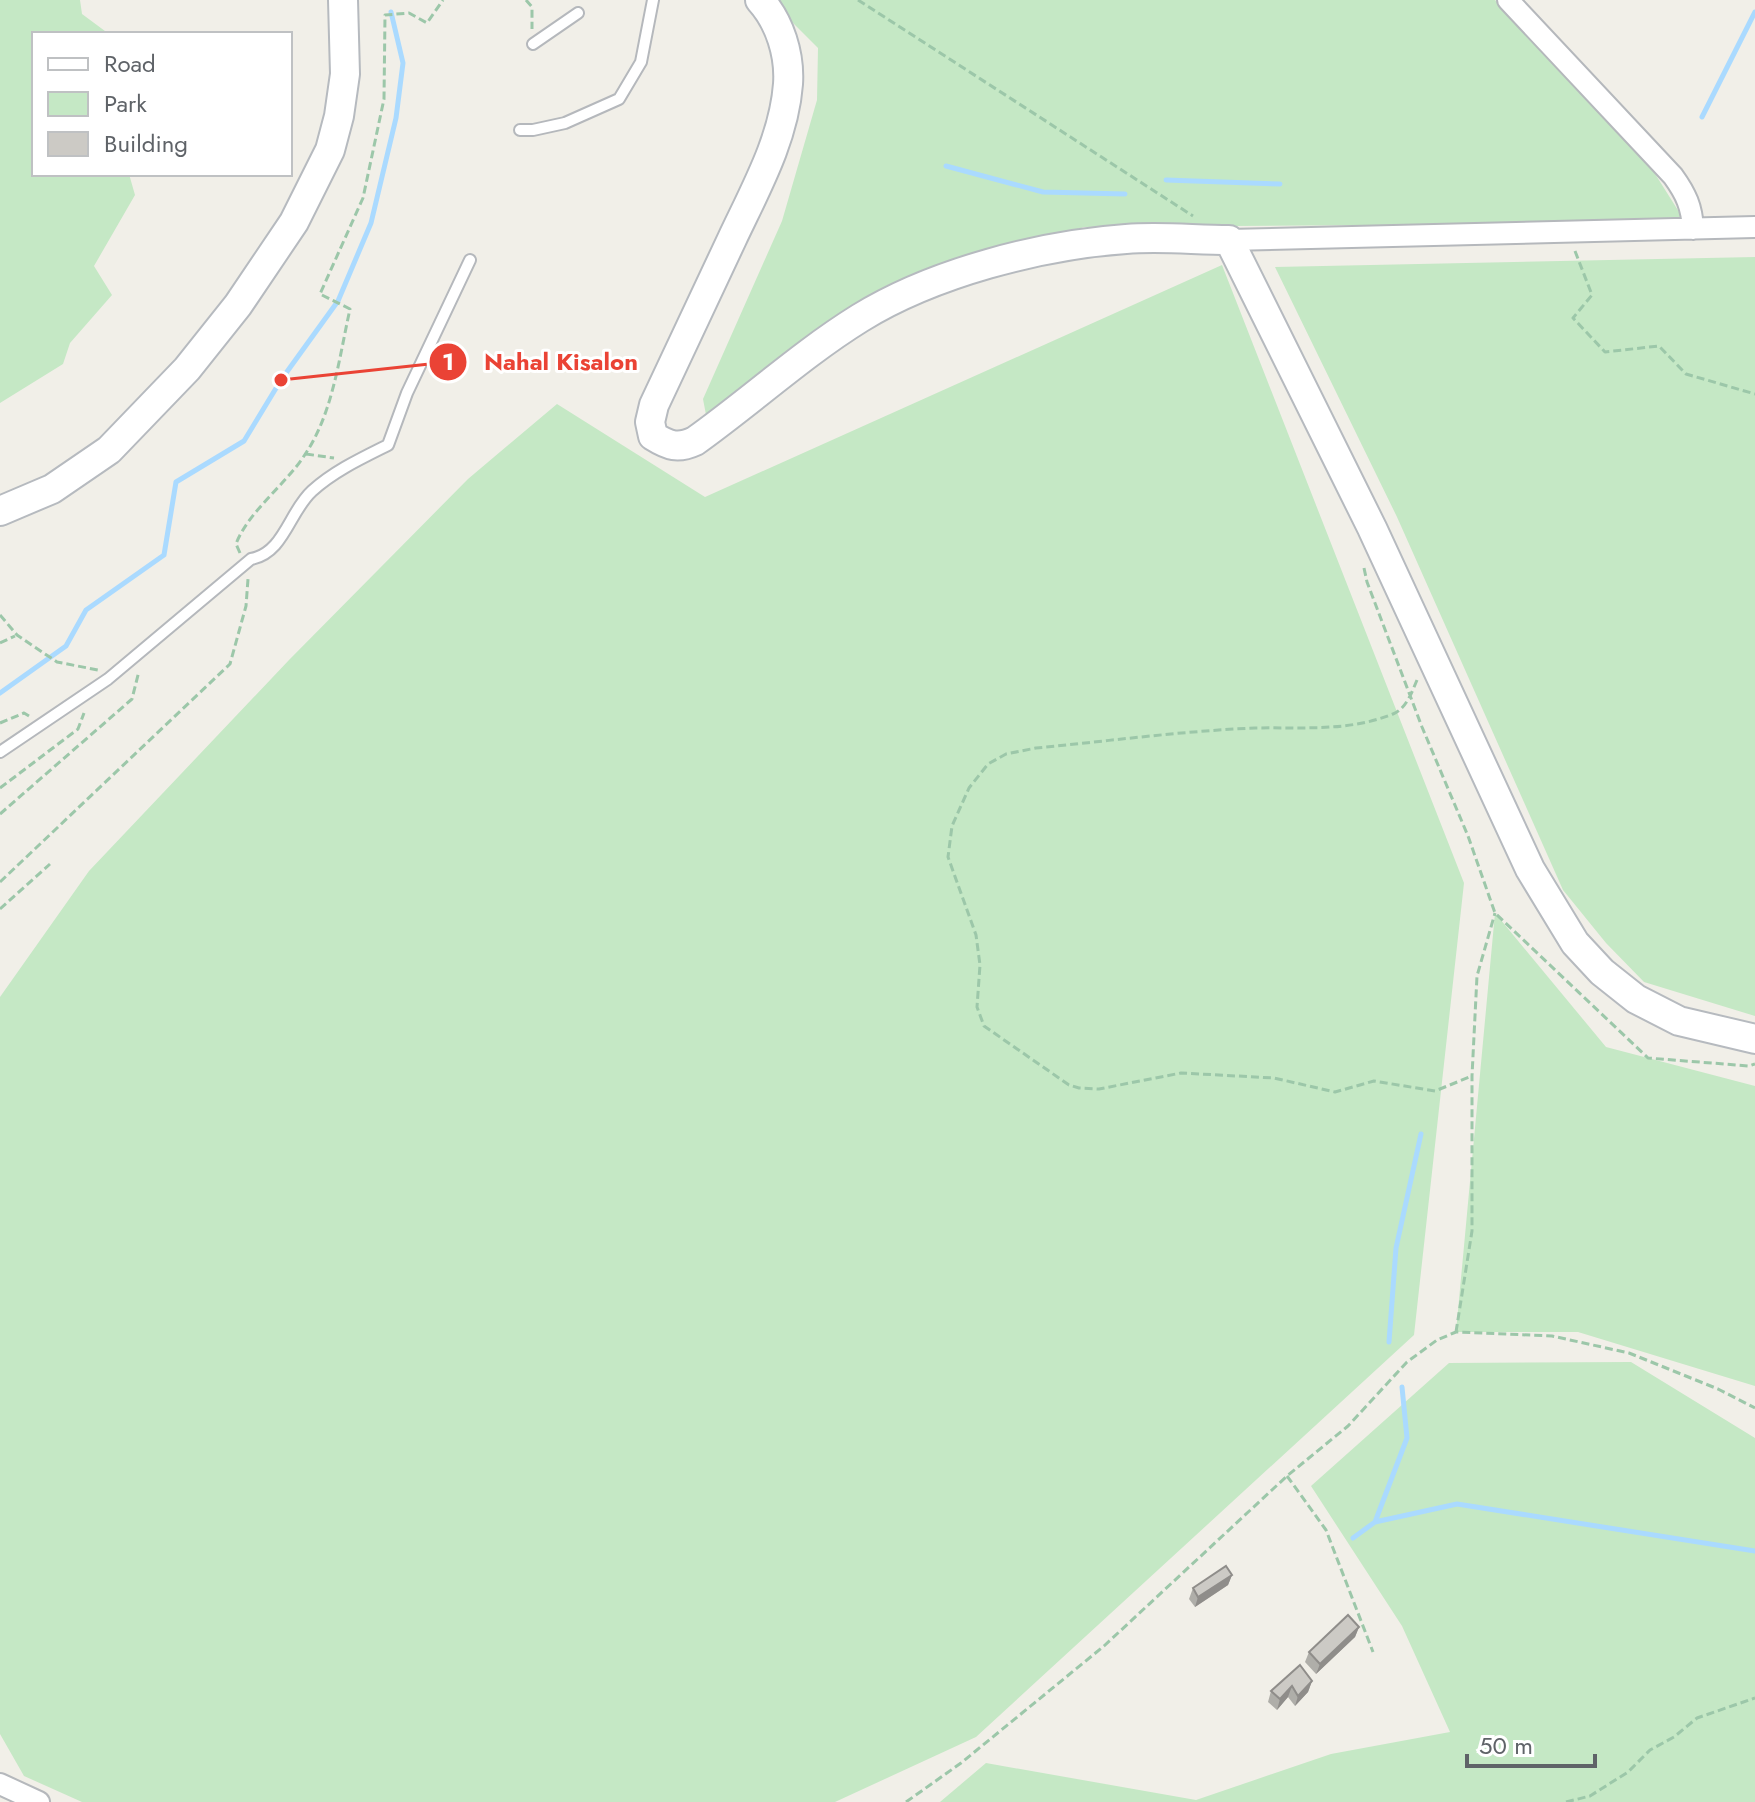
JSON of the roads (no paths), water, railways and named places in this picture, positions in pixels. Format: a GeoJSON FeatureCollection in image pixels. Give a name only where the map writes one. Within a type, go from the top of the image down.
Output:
{"type":"FeatureCollection","features":[{"type":"Feature","properties":{"kind":"main road"},"geometry":{"type":"LineString","coordinates":[[0,511],[52,489],[109,450],[187,369],[246,293],[294,222],[330,150],[345,74],[343,0]]}},
{"type":"Feature","properties":{"kind":"main road"},"geometry":{"type":"LineString","coordinates":[[760,0],[778,27],[785,50],[788,82],[785,108],[763,173],[654,405],[650,422],[653,436],[667,445],[681,447],[695,441],[859,318],[935,281],[993,263],[1072,246],[1128,239],[1229,240],[1372,528],[1530,869],[1575,943],[1602,972],[1636,999],[1679,1021],[1755,1039]]}},
{"type":"Feature","properties":{"kind":"street"},"geometry":{"type":"LineString","coordinates":[[1508,0],[1673,176],[1685,192],[1692,210],[1693,229]]}},
{"type":"Feature","properties":{"kind":"street"},"geometry":{"type":"LineString","coordinates":[[1229,240],[1755,227]]}},
{"type":"Feature","properties":{"kind":"street"},"geometry":{"type":"LineString","coordinates":[[0,1784],[39,1802]]}},
{"type":"Feature","properties":{"kind":"lane"},"geometry":{"type":"LineString","coordinates":[[520,130],[565,123],[619,99],[641,62],[653,0]]}},
{"type":"Feature","properties":{"kind":"lane"},"geometry":{"type":"LineString","coordinates":[[533,44],[578,13]]}},
{"type":"Feature","properties":{"kind":"lane"},"geometry":{"type":"LineString","coordinates":[[0,752],[108,679],[251,559],[262,557],[274,547],[311,492],[355,461],[388,445],[407,393],[470,260]]}},
{"type":"Feature","properties":{"kind":"waterway"},"geometry":{"type":"LineString","coordinates":[[0,693],[66,646],[86,610],[164,555],[176,482],[244,441],[281,380],[338,301],[371,223],[396,118],[403,63],[391,12]]}},
{"type":"Feature","properties":{"kind":"waterway"},"geometry":{"type":"LineString","coordinates":[[1702,117],[1755,12]]}},
{"type":"Feature","properties":{"kind":"waterway"},"geometry":{"type":"LineString","coordinates":[[946,166],[1043,192],[1125,194]]}},
{"type":"Feature","properties":{"kind":"waterway"},"geometry":{"type":"LineString","coordinates":[[1166,180],[1280,184]]}},
{"type":"Feature","properties":{"kind":"waterway"},"geometry":{"type":"LineString","coordinates":[[1389,1342],[1396,1248],[1421,1134]]}},
{"type":"Feature","properties":{"kind":"waterway"},"geometry":{"type":"LineString","coordinates":[[1375,1522],[1407,1438],[1402,1387]]}},
{"type":"Feature","properties":{"kind":"waterway"},"geometry":{"type":"LineString","coordinates":[[1353,1538],[1375,1522],[1457,1504],[1755,1551]]}},
{"type":"Feature","properties":{"kind":"place","name":"Nahal Kisalon"},"geometry":{"type":"Point","coordinates":[281,380]}}]}
